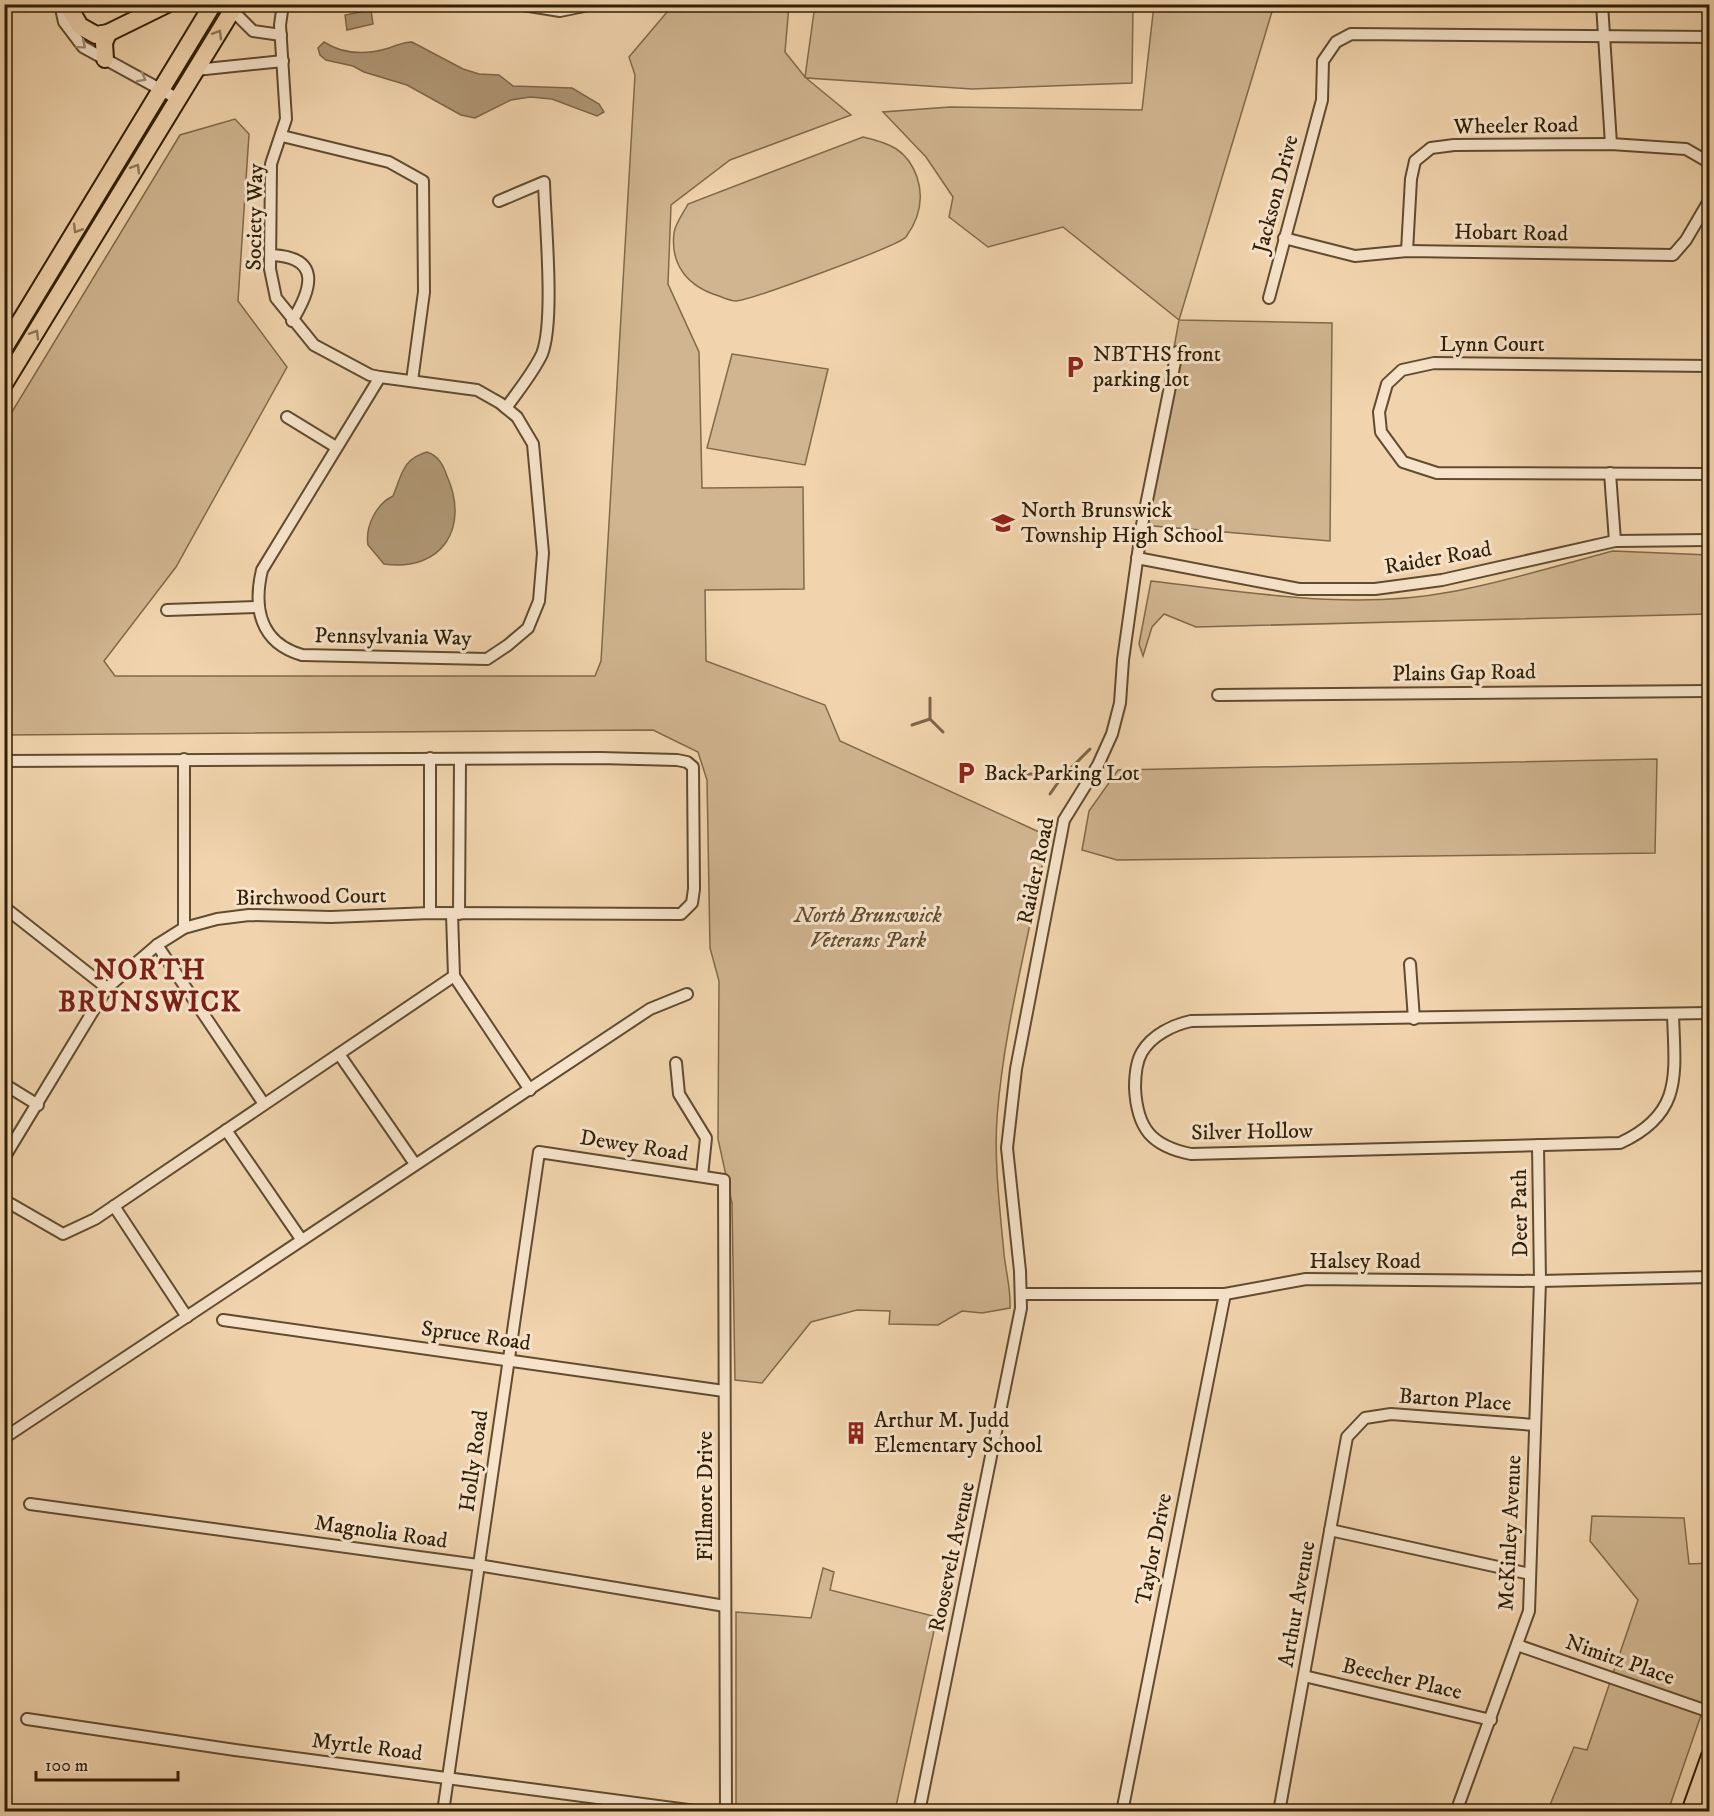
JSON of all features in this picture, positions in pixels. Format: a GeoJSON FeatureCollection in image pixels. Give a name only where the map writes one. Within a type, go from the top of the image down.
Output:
{"type":"FeatureCollection","features":[{"type":"Feature","properties":{"kind":"highway"},"geometry":{"type":"LineString","coordinates":[[67,4],[80,26],[88,33],[96,35],[108,33],[167,4]]}},
{"type":"Feature","properties":{"kind":"highway"},"geometry":{"type":"LineString","coordinates":[[4,348],[213,4]]}},
{"type":"Feature","properties":{"kind":"highway"},"geometry":{"type":"LineString","coordinates":[[4,384],[234,7]]}},
{"type":"Feature","properties":{"kind":"highway"},"geometry":{"type":"LineString","coordinates":[[105,59],[104,42],[108,33]]}},
{"type":"Feature","properties":{"kind":"highway"},"geometry":{"type":"LineString","coordinates":[[1690,1812],[1710,1756]]}},
{"type":"Feature","properties":{"kind":"street"},"geometry":{"type":"LineString","coordinates":[[60,4],[64,22],[76,40],[105,59],[178,99]]}},
{"type":"Feature","properties":{"kind":"street","name":"Society Way"},"geometry":{"type":"LineString","coordinates":[[283,4],[281,35],[286,118],[271,164],[271,255],[276,298],[292,321],[314,345],[370,375],[380,376]]}},
{"type":"Feature","properties":{"kind":"street"},"geometry":{"type":"LineString","coordinates":[[517,4],[560,11],[594,4]]}},
{"type":"Feature","properties":{"kind":"street"},"geometry":{"type":"LineString","coordinates":[[1602,4],[1606,35],[1611,144]]}},
{"type":"Feature","properties":{"kind":"street"},"geometry":{"type":"LineString","coordinates":[[234,7],[253,31],[281,35]]}},
{"type":"Feature","properties":{"kind":"street","name":"Jackson Drive"},"geometry":{"type":"LineString","coordinates":[[1269,298],[1322,100],[1323,61],[1336,42],[1351,34],[1710,37]]}},
{"type":"Feature","properties":{"kind":"street"},"geometry":{"type":"LineString","coordinates":[[196,70],[284,61]]}},
{"type":"Feature","properties":{"kind":"street"},"geometry":{"type":"LineString","coordinates":[[282,136],[389,162],[423,181],[424,292],[412,381]]}},
{"type":"Feature","properties":{"kind":"street","name":"Wheeler Road"},"geometry":{"type":"LineString","coordinates":[[1407,250],[1411,179],[1415,161],[1431,148],[1454,145],[1611,144],[1686,150],[1710,163]]}},
{"type":"Feature","properties":{"kind":"street"},"geometry":{"type":"LineString","coordinates":[[498,201],[544,182],[548,311],[545,341],[535,367],[506,408]]}},
{"type":"Feature","properties":{"kind":"street","name":"Hobart Road"},"geometry":{"type":"LineString","coordinates":[[1284,238],[1355,256],[1407,250],[1673,255],[1686,240],[1710,199]]}},
{"type":"Feature","properties":{"kind":"street"},"geometry":{"type":"LineString","coordinates":[[271,255],[289,255],[304,266],[310,278],[306,298],[292,321]]}},
{"type":"Feature","properties":{"kind":"street","name":"Raider Road"},"geometry":{"type":"LineString","coordinates":[[1011,1202],[1007,1148],[1009,1117],[1059,839],[1064,820],[1098,765],[1112,734],[1120,703],[1122,660],[1137,558],[1177,352]]}},
{"type":"Feature","properties":{"kind":"street","name":"Lynn Court"},"geometry":{"type":"LineString","coordinates":[[1710,366],[1434,363],[1402,370],[1387,384],[1379,412],[1381,432],[1403,462],[1437,473],[1710,474]]}},
{"type":"Feature","properties":{"kind":"street","name":"Pennsylvania Way"},"geometry":{"type":"LineString","coordinates":[[380,376],[412,381],[477,390],[517,417],[533,444],[543,553],[539,601],[528,628],[508,645],[487,658],[302,655],[285,650],[272,639],[259,607],[257,590],[266,561],[380,376]]}},
{"type":"Feature","properties":{"kind":"street"},"geometry":{"type":"LineString","coordinates":[[288,417],[336,447]]}},
{"type":"Feature","properties":{"kind":"street"},"geometry":{"type":"LineString","coordinates":[[1610,472],[1615,541]]}},
{"type":"Feature","properties":{"kind":"street","name":"Raider Road"},"geometry":{"type":"LineString","coordinates":[[1137,558],[1299,589],[1375,589],[1442,580],[1615,541],[1710,540]]}},
{"type":"Feature","properties":{"kind":"street"},"geometry":{"type":"LineString","coordinates":[[167,610],[259,607]]}},
{"type":"Feature","properties":{"kind":"street","name":"Plains Gap Road"},"geometry":{"type":"LineString","coordinates":[[1218,695],[1710,691]]}},
{"type":"Feature","properties":{"kind":"street"},"geometry":{"type":"LineString","coordinates":[[430,758],[430,913]]}},
{"type":"Feature","properties":{"kind":"street","name":"Birchwood Court"},"geometry":{"type":"LineString","coordinates":[[4,1158],[107,988],[157,945],[184,928],[217,919],[249,915],[331,917],[430,913],[665,915],[685,911],[692,903],[695,785],[693,767],[687,762],[600,758],[460,759]]}},
{"type":"Feature","properties":{"kind":"street"},"geometry":{"type":"LineString","coordinates":[[183,759],[184,928]]}},
{"type":"Feature","properties":{"kind":"street"},"geometry":{"type":"LineString","coordinates":[[4,760],[460,759],[454,976],[530,1090]]}},
{"type":"Feature","properties":{"kind":"street"},"geometry":{"type":"LineString","coordinates":[[4,907],[107,988]]}},
{"type":"Feature","properties":{"kind":"street"},"geometry":{"type":"LineString","coordinates":[[157,945],[264,1104]]}},
{"type":"Feature","properties":{"kind":"street"},"geometry":{"type":"LineString","coordinates":[[1410,964],[1414,1018]]}},
{"type":"Feature","properties":{"kind":"street"},"geometry":{"type":"LineString","coordinates":[[4,1200],[63,1234],[114,1206],[454,976]]}},
{"type":"Feature","properties":{"kind":"street"},"geometry":{"type":"LineString","coordinates":[[4,1438],[650,1009],[687,994]]}},
{"type":"Feature","properties":{"kind":"street","name":"Silver Hollow"},"geometry":{"type":"LineString","coordinates":[[1673,1015],[1674,1073],[1670,1097],[1656,1120],[1642,1133],[1620,1143],[1191,1154],[1171,1150],[1148,1134],[1136,1111],[1135,1077],[1142,1052],[1173,1025],[1191,1021],[1710,1013]]}},
{"type":"Feature","properties":{"kind":"street"},"geometry":{"type":"LineString","coordinates":[[339,1054],[415,1164]]}},
{"type":"Feature","properties":{"kind":"street"},"geometry":{"type":"LineString","coordinates":[[676,1063],[679,1094],[706,1138],[702,1176]]}},
{"type":"Feature","properties":{"kind":"street"},"geometry":{"type":"LineString","coordinates":[[4,1084],[38,1105]]}},
{"type":"Feature","properties":{"kind":"street"},"geometry":{"type":"LineString","coordinates":[[226,1130],[301,1239]]}},
{"type":"Feature","properties":{"kind":"street","name":"Deer Path"},"geometry":{"type":"LineString","coordinates":[[1538,1145],[1540,1281]]}},
{"type":"Feature","properties":{"kind":"street","name":"Dewey Road"},"geometry":{"type":"LineString","coordinates":[[539,1152],[724,1180]]}},
{"type":"Feature","properties":{"kind":"street","name":"Holly Road"},"geometry":{"type":"LineString","coordinates":[[443,1812],[539,1152]]}},
{"type":"Feature","properties":{"kind":"street","name":"Fillmore Drive"},"geometry":{"type":"LineString","coordinates":[[724,1180],[726,1812]]}},
{"type":"Feature","properties":{"kind":"street","name":"Roosevelt Avenue"},"geometry":{"type":"LineString","coordinates":[[919,1812],[1012,1360],[1022,1294],[1011,1202]]}},
{"type":"Feature","properties":{"kind":"street"},"geometry":{"type":"LineString","coordinates":[[114,1206],[187,1317]]}},
{"type":"Feature","properties":{"kind":"street","name":"Halsey Road"},"geometry":{"type":"LineString","coordinates":[[1022,1294],[1225,1294],[1306,1279],[1540,1281],[1710,1277]]}},
{"type":"Feature","properties":{"kind":"street","name":"McKinley Avenue"},"geometry":{"type":"LineString","coordinates":[[1456,1812],[1529,1611],[1540,1281]]}},
{"type":"Feature","properties":{"kind":"street","name":"Taylor Drive"},"geometry":{"type":"LineString","coordinates":[[1122,1812],[1225,1294]]}},
{"type":"Feature","properties":{"kind":"street","name":"Spruce Road"},"geometry":{"type":"LineString","coordinates":[[223,1320],[724,1391]]}},
{"type":"Feature","properties":{"kind":"street","name":"Barton Place"},"geometry":{"type":"LineString","coordinates":[[1372,1417],[1391,1414],[1535,1425]]}},
{"type":"Feature","properties":{"kind":"street","name":"Arthur Avenue"},"geometry":{"type":"LineString","coordinates":[[1279,1812],[1347,1437],[1365,1418],[1372,1417]]}},
{"type":"Feature","properties":{"kind":"street","name":"Magnolia Road"},"geometry":{"type":"LineString","coordinates":[[30,1504],[478,1565],[725,1606]]}},
{"type":"Feature","properties":{"kind":"street"},"geometry":{"type":"LineString","coordinates":[[1330,1530],[1530,1574]]}},
{"type":"Feature","properties":{"kind":"street","name":"Nimitz Place"},"geometry":{"type":"LineString","coordinates":[[1517,1645],[1710,1712]]}},
{"type":"Feature","properties":{"kind":"street","name":"Beecher Place"},"geometry":{"type":"LineString","coordinates":[[1304,1676],[1491,1720]]}},
{"type":"Feature","properties":{"kind":"street","name":"Myrtle Road"},"geometry":{"type":"LineString","coordinates":[[27,1719],[235,1750],[448,1776],[703,1812]]}},
{"type":"Feature","properties":{"kind":"green space","name":"North Brunswick Veterans Park"},"geometry":{"type":"Polygon","coordinates":[[[673,5],[789,5],[785,52],[805,77],[815,5],[1133,5],[1132,83],[972,89],[806,78],[851,115],[730,160],[671,205],[668,284],[699,352],[702,488],[803,487],[804,589],[705,590],[706,661],[825,705],[840,741],[1048,836],[1012,1012],[997,1118],[998,1186],[1010,1308],[982,1313],[962,1311],[938,1325],[889,1324],[890,1311],[857,1310],[811,1322],[762,1383],[735,1380],[732,1203],[718,1139],[719,981],[710,948],[707,780],[698,752],[653,730],[5,735],[4,425],[180,135],[235,119],[249,134],[238,301],[287,367],[176,567],[104,661],[115,676],[595,676],[601,661],[635,75],[629,57],[673,5]]]}},
{"type":"Feature","properties":{"kind":"green space"},"geometry":{"type":"Polygon","coordinates":[[[1154,5],[1274,5],[1179,320],[1063,227],[988,247],[949,217],[953,197],[926,157],[883,112],[950,107],[1142,110],[1154,5]]]}},
{"type":"Feature","properties":{"kind":"green space"},"geometry":{"type":"Polygon","coordinates":[[[863,137],[896,149],[913,167],[919,185],[920,200],[917,216],[906,237],[878,251],[824,272],[736,301],[708,292],[684,274],[675,255],[674,233],[688,204],[863,137]]]}},
{"type":"Feature","properties":{"kind":"green space"},"geometry":{"type":"Polygon","coordinates":[[[1179,320],[1332,323],[1330,541],[1142,525],[1179,320]]]}},
{"type":"Feature","properties":{"kind":"green space"},"geometry":{"type":"Polygon","coordinates":[[[732,354],[828,369],[805,465],[707,448],[732,354]]]}},
{"type":"Feature","properties":{"kind":"green space"},"geometry":{"type":"Polygon","coordinates":[[[1613,551],[1709,555],[1709,614],[1196,627],[1164,614],[1152,627],[1143,656],[1139,644],[1151,581],[1300,598],[1375,600],[1450,592],[1613,551]]]}},
{"type":"Feature","properties":{"kind":"green space"},"geometry":{"type":"Polygon","coordinates":[[[1657,759],[1655,853],[1117,860],[1082,850],[1089,811],[1118,770],[1657,759]]]}},
{"type":"Feature","properties":{"kind":"green space"},"geometry":{"type":"Polygon","coordinates":[[[1592,1516],[1684,1518],[1689,1564],[1709,1563],[1709,1692],[1668,1811],[1547,1812],[1574,1747],[1587,1750],[1638,1600],[1590,1541],[1592,1516]]]}},
{"type":"Feature","properties":{"kind":"green space"},"geometry":{"type":"Polygon","coordinates":[[[823,1568],[834,1572],[830,1590],[937,1617],[895,1811],[790,1812],[736,1806],[736,1612],[811,1618],[823,1568]]]}},
{"type":"Feature","properties":{"kind":"shaded area"},"geometry":{"type":"Polygon","coordinates":[[[371,10],[373,24],[347,30],[345,15],[371,10]]]}},
{"type":"Feature","properties":{"kind":"shaded area"},"geometry":{"type":"Polygon","coordinates":[[[324,42],[339,49],[364,53],[412,42],[463,69],[479,74],[499,75],[513,86],[572,88],[599,104],[604,112],[597,116],[552,99],[530,97],[511,100],[475,118],[461,115],[407,85],[364,72],[353,66],[326,60],[320,55],[318,48],[324,42]]]}},
{"type":"Feature","properties":{"kind":"shaded area"},"geometry":{"type":"Polygon","coordinates":[[[427,452],[440,461],[447,476],[453,495],[455,513],[452,529],[446,542],[422,561],[404,565],[384,564],[368,545],[370,524],[377,510],[393,496],[408,463],[427,452]]]}},
{"type":"Feature","properties":{"kind":"waterway"},"geometry":{"type":"LineString","coordinates":[[930,698],[930,719],[943,732]]}},
{"type":"Feature","properties":{"kind":"waterway"},"geometry":{"type":"LineString","coordinates":[[912,725],[930,719]]}},
{"type":"Feature","properties":{"kind":"waterway"},"geometry":{"type":"LineString","coordinates":[[1026,774],[1065,774],[1090,749]]}},
{"type":"Feature","properties":{"kind":"waterway"},"geometry":{"type":"LineString","coordinates":[[1050,794],[1064,774]]}},
{"type":"Feature","properties":{"kind":"place","name":"NBTHS front parking lot"},"geometry":{"type":"Point","coordinates":[1075,367]}},
{"type":"Feature","properties":{"kind":"place","name":"North Brunswick Township High School"},"geometry":{"type":"Point","coordinates":[1003,523]}},
{"type":"Feature","properties":{"kind":"place","name":"Back Parking Lot"},"geometry":{"type":"Point","coordinates":[966,773]}},
{"type":"Feature","properties":{"kind":"place","name":"Arthur M. Judd Elementary School"},"geometry":{"type":"Point","coordinates":[856,1433]}},
{"type":"Feature","properties":{"kind":"district","name":"NORTH BRUNSWICK"},"geometry":{"type":"Point","coordinates":[150,986]}}]}
